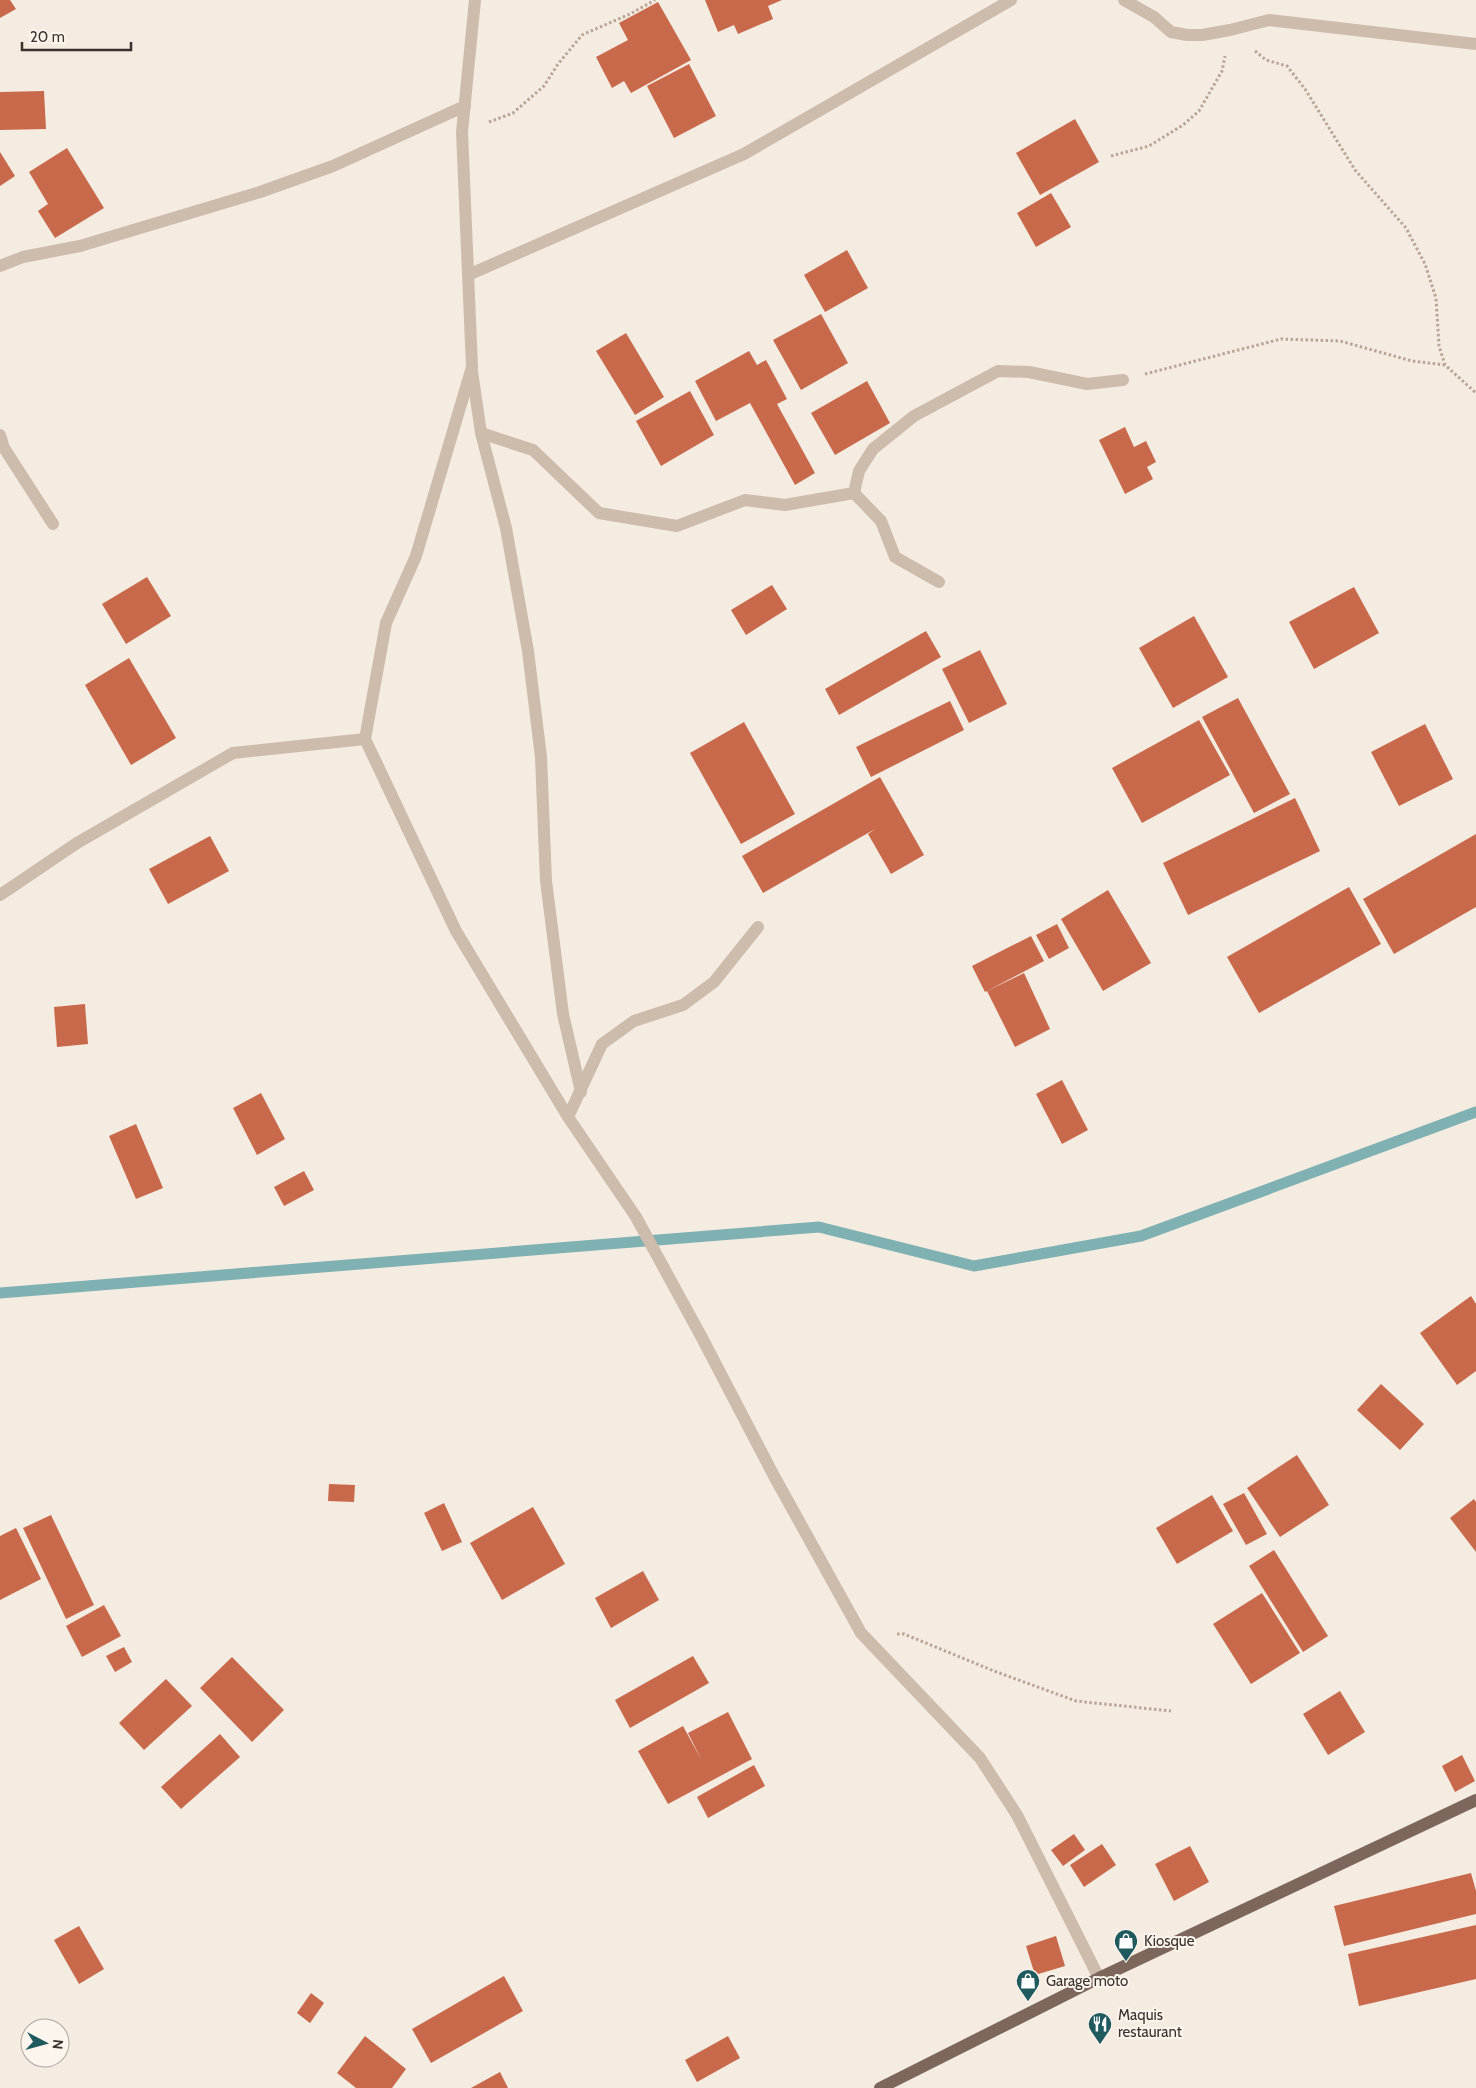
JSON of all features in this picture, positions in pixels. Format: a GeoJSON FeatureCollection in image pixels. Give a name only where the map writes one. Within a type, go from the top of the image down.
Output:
{"type":"FeatureCollection","features":[{"type":"Feature","properties":{"kind":"main road"},"geometry":{"type":"LineString","coordinates":[[880,2088],[1099,1978],[1476,1800]]}},
{"type":"Feature","properties":{"kind":"street"},"geometry":{"type":"LineString","coordinates":[[475,0],[462,132],[472,367],[481,434],[506,528],[528,651],[541,757],[546,882],[563,1014],[581,1092]]}},
{"type":"Feature","properties":{"kind":"street"},"geometry":{"type":"LineString","coordinates":[[468,275],[744,154],[1011,0]]}},
{"type":"Feature","properties":{"kind":"street"},"geometry":{"type":"LineString","coordinates":[[1124,0],[1154,17],[1171,32],[1187,35],[1202,35],[1230,30],[1269,20],[1476,44]]}},
{"type":"Feature","properties":{"kind":"street"},"geometry":{"type":"LineString","coordinates":[[0,266],[23,257],[80,246],[260,192],[334,166],[464,106]]}},
{"type":"Feature","properties":{"kind":"street"},"geometry":{"type":"LineString","coordinates":[[472,367],[416,556],[386,623],[365,739],[456,931],[568,1117],[636,1218],[701,1336],[774,1476],[862,1634],[980,1758],[1017,1815],[1099,1978]]}},
{"type":"Feature","properties":{"kind":"street"},"geometry":{"type":"LineString","coordinates":[[854,492],[860,471],[873,449],[914,416],[998,371],[1029,372],[1087,384],[1123,380]]}},
{"type":"Feature","properties":{"kind":"street"},"geometry":{"type":"LineString","coordinates":[[481,434],[533,450],[599,513],[676,526],[745,500],[785,505],[854,492]]}},
{"type":"Feature","properties":{"kind":"street"},"geometry":{"type":"LineString","coordinates":[[0,435],[4,448],[53,524]]}},
{"type":"Feature","properties":{"kind":"street"},"geometry":{"type":"LineString","coordinates":[[854,492],[881,521],[895,557],[939,582]]}},
{"type":"Feature","properties":{"kind":"street"},"geometry":{"type":"LineString","coordinates":[[0,895],[77,843],[233,753],[365,739]]}},
{"type":"Feature","properties":{"kind":"street"},"geometry":{"type":"LineString","coordinates":[[568,1117],[602,1044],[634,1021],[683,1004],[714,982],[758,927]]}},
{"type":"Feature","properties":{"kind":"path"},"geometry":{"type":"LineString","coordinates":[[462,132],[513,113],[544,86],[558,64],[582,35],[630,14],[655,0]]}},
{"type":"Feature","properties":{"kind":"path"},"geometry":{"type":"LineString","coordinates":[[1111,156],[1149,146],[1183,125],[1199,111],[1222,71],[1230,30],[1266,60],[1286,66],[1305,88],[1355,170],[1406,228],[1425,264],[1436,298],[1439,346],[1445,364],[1476,393]]}},
{"type":"Feature","properties":{"kind":"path"},"geometry":{"type":"LineString","coordinates":[[1123,380],[1281,339],[1340,341],[1412,360],[1445,364]]}},
{"type":"Feature","properties":{"kind":"path"},"geometry":{"type":"LineString","coordinates":[[862,1634],[904,1634],[994,1671],[1076,1701],[1171,1711]]}},
{"type":"Feature","properties":{"kind":"building"},"geometry":{"type":"Polygon","coordinates":[[[0,0],[10,0],[16,9],[0,18],[0,0]]]}},
{"type":"Feature","properties":{"kind":"building"},"geometry":{"type":"Polygon","coordinates":[[[705,0],[782,0],[768,6],[773,19],[738,34],[734,25],[718,32],[705,0]]]}},
{"type":"Feature","properties":{"kind":"building"},"geometry":{"type":"Polygon","coordinates":[[[658,2],[691,60],[631,93],[624,81],[612,88],[596,57],[628,40],[619,23],[658,2]]]}},
{"type":"Feature","properties":{"kind":"building"},"geometry":{"type":"Polygon","coordinates":[[[689,64],[716,116],[674,138],[647,86],[689,64]]]}},
{"type":"Feature","properties":{"kind":"building"},"geometry":{"type":"Polygon","coordinates":[[[44,91],[46,129],[0,130],[0,92],[44,91]]]}},
{"type":"Feature","properties":{"kind":"building"},"geometry":{"type":"Polygon","coordinates":[[[1075,119],[1099,162],[1040,195],[1016,153],[1075,119]]]}},
{"type":"Feature","properties":{"kind":"building"},"geometry":{"type":"Polygon","coordinates":[[[67,148],[104,208],[55,238],[38,211],[48,204],[29,172],[67,148]]]}},
{"type":"Feature","properties":{"kind":"building"},"geometry":{"type":"Polygon","coordinates":[[[0,152],[15,176],[0,186],[0,152]]]}},
{"type":"Feature","properties":{"kind":"building"},"geometry":{"type":"Polygon","coordinates":[[[1051,193],[1071,227],[1036,247],[1017,213],[1051,193]]]}},
{"type":"Feature","properties":{"kind":"building"},"geometry":{"type":"Polygon","coordinates":[[[847,250],[868,288],[825,312],[804,275],[847,250]]]}},
{"type":"Feature","properties":{"kind":"building"},"geometry":{"type":"Polygon","coordinates":[[[821,314],[848,363],[801,390],[773,340],[821,314]]]}},
{"type":"Feature","properties":{"kind":"building"},"geometry":{"type":"Polygon","coordinates":[[[626,333],[664,397],[635,415],[596,351],[626,333]]]}},
{"type":"Feature","properties":{"kind":"building"},"geometry":{"type":"Polygon","coordinates":[[[749,351],[757,365],[766,360],[787,399],[777,404],[815,473],[795,485],[750,403],[716,421],[695,381],[749,351]]]}},
{"type":"Feature","properties":{"kind":"building"},"geometry":{"type":"Polygon","coordinates":[[[867,381],[890,423],[835,455],[811,413],[867,381]]]}},
{"type":"Feature","properties":{"kind":"building"},"geometry":{"type":"Polygon","coordinates":[[[690,391],[714,435],[661,466],[636,421],[690,391]]]}},
{"type":"Feature","properties":{"kind":"building"},"geometry":{"type":"Polygon","coordinates":[[[1125,427],[1134,447],[1146,441],[1156,462],[1147,467],[1153,479],[1125,494],[1099,440],[1125,427]]]}},
{"type":"Feature","properties":{"kind":"building"},"geometry":{"type":"Polygon","coordinates":[[[147,577],[171,616],[126,644],[102,604],[147,577]]]}},
{"type":"Feature","properties":{"kind":"building"},"geometry":{"type":"Polygon","coordinates":[[[772,585],[787,609],[746,635],[731,610],[772,585]]]}},
{"type":"Feature","properties":{"kind":"building"},"geometry":{"type":"Polygon","coordinates":[[[1354,587],[1379,633],[1314,669],[1289,622],[1354,587]]]}},
{"type":"Feature","properties":{"kind":"building"},"geometry":{"type":"Polygon","coordinates":[[[1194,616],[1228,677],[1173,708],[1139,648],[1194,616]]]}},
{"type":"Feature","properties":{"kind":"building"},"geometry":{"type":"Polygon","coordinates":[[[926,631],[941,657],[839,715],[825,689],[926,631]]]}},
{"type":"Feature","properties":{"kind":"building"},"geometry":{"type":"Polygon","coordinates":[[[980,650],[1007,704],[969,723],[942,669],[980,650]]]}},
{"type":"Feature","properties":{"kind":"building"},"geometry":{"type":"Polygon","coordinates":[[[129,658],[176,738],[131,765],[85,685],[129,658]]]}},
{"type":"Feature","properties":{"kind":"building"},"geometry":{"type":"Polygon","coordinates":[[[1238,698],[1290,794],[1254,813],[1202,717],[1238,698]]]}},
{"type":"Feature","properties":{"kind":"building"},"geometry":{"type":"Polygon","coordinates":[[[950,701],[964,730],[871,777],[856,747],[950,701]]]}},
{"type":"Feature","properties":{"kind":"building"},"geometry":{"type":"Polygon","coordinates":[[[1199,720],[1230,775],[1142,823],[1112,768],[1199,720]]]}},
{"type":"Feature","properties":{"kind":"building"},"geometry":{"type":"Polygon","coordinates":[[[744,722],[795,814],[741,844],[690,753],[744,722]]]}},
{"type":"Feature","properties":{"kind":"building"},"geometry":{"type":"Polygon","coordinates":[[[1425,724],[1453,779],[1399,806],[1371,752],[1425,724]]]}},
{"type":"Feature","properties":{"kind":"building"},"geometry":{"type":"Polygon","coordinates":[[[880,777],[924,855],[891,874],[868,834],[875,829],[763,893],[742,856],[880,777]]]}},
{"type":"Feature","properties":{"kind":"building"},"geometry":{"type":"Polygon","coordinates":[[[1295,798],[1320,851],[1188,915],[1163,863],[1295,798]]]}},
{"type":"Feature","properties":{"kind":"building"},"geometry":{"type":"Polygon","coordinates":[[[1476,834],[1476,907],[1394,954],[1363,899],[1476,834]]]}},
{"type":"Feature","properties":{"kind":"building"},"geometry":{"type":"Polygon","coordinates":[[[210,836],[229,871],[168,904],[149,869],[210,836]]]}},
{"type":"Feature","properties":{"kind":"building"},"geometry":{"type":"Polygon","coordinates":[[[1349,887],[1381,944],[1259,1013],[1227,957],[1349,887]]]}},
{"type":"Feature","properties":{"kind":"building"},"geometry":{"type":"Polygon","coordinates":[[[1108,890],[1151,963],[1103,991],[1061,919],[1108,890]]]}},
{"type":"Feature","properties":{"kind":"building"},"geometry":{"type":"Polygon","coordinates":[[[1057,924],[1069,948],[1049,959],[1036,935],[1057,924]]]}},
{"type":"Feature","properties":{"kind":"building"},"geometry":{"type":"Polygon","coordinates":[[[1031,936],[1044,961],[985,992],[972,966],[1031,936]]]}},
{"type":"Feature","properties":{"kind":"building"},"geometry":{"type":"Polygon","coordinates":[[[1024,973],[1050,1029],[1015,1047],[987,991],[1024,973]]]}},
{"type":"Feature","properties":{"kind":"building"},"geometry":{"type":"Polygon","coordinates":[[[85,1004],[88,1044],[57,1047],[54,1007],[85,1004]]]}},
{"type":"Feature","properties":{"kind":"building"},"geometry":{"type":"Polygon","coordinates":[[[1062,1080],[1088,1130],[1062,1144],[1036,1094],[1062,1080]]]}},
{"type":"Feature","properties":{"kind":"building"},"geometry":{"type":"Polygon","coordinates":[[[261,1093],[285,1139],[257,1155],[233,1108],[261,1093]]]}},
{"type":"Feature","properties":{"kind":"building"},"geometry":{"type":"Polygon","coordinates":[[[136,1124],[163,1188],[136,1199],[109,1136],[136,1124]]]}},
{"type":"Feature","properties":{"kind":"building"},"geometry":{"type":"Polygon","coordinates":[[[304,1171],[314,1190],[284,1206],[274,1187],[304,1171]]]}},
{"type":"Feature","properties":{"kind":"building"},"geometry":{"type":"Polygon","coordinates":[[[1471,1296],[1476,1304],[1476,1371],[1457,1385],[1420,1333],[1471,1296]]]}},
{"type":"Feature","properties":{"kind":"building"},"geometry":{"type":"Polygon","coordinates":[[[1381,1384],[1424,1424],[1400,1450],[1357,1410],[1381,1384]]]}},
{"type":"Feature","properties":{"kind":"building"},"geometry":{"type":"Polygon","coordinates":[[[1297,1455],[1329,1505],[1280,1537],[1247,1488],[1297,1455]]]}},
{"type":"Feature","properties":{"kind":"building"},"geometry":{"type":"Polygon","coordinates":[[[329,1484],[355,1485],[354,1502],[328,1501],[329,1484]]]}},
{"type":"Feature","properties":{"kind":"building"},"geometry":{"type":"Polygon","coordinates":[[[1244,1493],[1267,1534],[1246,1545],[1223,1504],[1244,1493]]]}},
{"type":"Feature","properties":{"kind":"building"},"geometry":{"type":"Polygon","coordinates":[[[1212,1495],[1233,1531],[1177,1564],[1156,1528],[1212,1495]]]}},
{"type":"Feature","properties":{"kind":"building"},"geometry":{"type":"Polygon","coordinates":[[[1474,1499],[1476,1502],[1476,1552],[1450,1518],[1474,1499]]]}},
{"type":"Feature","properties":{"kind":"building"},"geometry":{"type":"Polygon","coordinates":[[[444,1503],[462,1542],[442,1551],[424,1513],[444,1503]]]}},
{"type":"Feature","properties":{"kind":"building"},"geometry":{"type":"Polygon","coordinates":[[[533,1507],[565,1564],[502,1600],[470,1543],[533,1507]]]}},
{"type":"Feature","properties":{"kind":"building"},"geometry":{"type":"Polygon","coordinates":[[[51,1515],[94,1605],[66,1619],[23,1528],[51,1515]]]}},
{"type":"Feature","properties":{"kind":"building"},"geometry":{"type":"Polygon","coordinates":[[[16,1528],[41,1579],[0,1600],[0,1536],[16,1528]]]}},
{"type":"Feature","properties":{"kind":"building"},"geometry":{"type":"Polygon","coordinates":[[[1274,1550],[1328,1636],[1303,1652],[1249,1566],[1274,1550]]]}},
{"type":"Feature","properties":{"kind":"building"},"geometry":{"type":"Polygon","coordinates":[[[643,1571],[659,1600],[611,1628],[595,1598],[643,1571]]]}},
{"type":"Feature","properties":{"kind":"building"},"geometry":{"type":"Polygon","coordinates":[[[1262,1593],[1300,1653],[1251,1684],[1213,1624],[1262,1593]]]}},
{"type":"Feature","properties":{"kind":"building"},"geometry":{"type":"Polygon","coordinates":[[[104,1605],[121,1636],[82,1657],[66,1626],[104,1605]]]}},
{"type":"Feature","properties":{"kind":"building"},"geometry":{"type":"Polygon","coordinates":[[[124,1647],[132,1662],[115,1672],[106,1656],[124,1647]]]}},
{"type":"Feature","properties":{"kind":"building"},"geometry":{"type":"Polygon","coordinates":[[[693,1656],[709,1683],[630,1728],[615,1700],[693,1656]]]}},
{"type":"Feature","properties":{"kind":"building"},"geometry":{"type":"Polygon","coordinates":[[[232,1657],[284,1710],[252,1742],[200,1688],[232,1657]]]}},
{"type":"Feature","properties":{"kind":"building"},"geometry":{"type":"Polygon","coordinates":[[[166,1679],[192,1706],[144,1750],[119,1723],[166,1679]]]}},
{"type":"Feature","properties":{"kind":"building"},"geometry":{"type":"Polygon","coordinates":[[[1340,1691],[1365,1732],[1328,1755],[1303,1714],[1340,1691]]]}},
{"type":"Feature","properties":{"kind":"building"},"geometry":{"type":"Polygon","coordinates":[[[728,1712],[752,1759],[668,1804],[638,1751],[683,1726],[702,1761],[688,1733],[728,1712]]]}},
{"type":"Feature","properties":{"kind":"building"},"geometry":{"type":"Polygon","coordinates":[[[220,1734],[240,1757],[181,1809],[161,1787],[220,1734]]]}},
{"type":"Feature","properties":{"kind":"building"},"geometry":{"type":"Polygon","coordinates":[[[1462,1755],[1475,1781],[1455,1792],[1442,1766],[1462,1755]]]}},
{"type":"Feature","properties":{"kind":"building"},"geometry":{"type":"Polygon","coordinates":[[[754,1765],[765,1786],[708,1818],[697,1797],[754,1765]]]}},
{"type":"Feature","properties":{"kind":"building"},"geometry":{"type":"Polygon","coordinates":[[[1074,1834],[1085,1850],[1063,1866],[1051,1850],[1074,1834]]]}},
{"type":"Feature","properties":{"kind":"building"},"geometry":{"type":"Polygon","coordinates":[[[1102,1844],[1116,1865],[1084,1887],[1070,1865],[1102,1844]]]}},
{"type":"Feature","properties":{"kind":"building"},"geometry":{"type":"Polygon","coordinates":[[[1190,1846],[1209,1882],[1174,1901],[1155,1864],[1190,1846]]]}},
{"type":"Feature","properties":{"kind":"building"},"geometry":{"type":"Polygon","coordinates":[[[1471,1873],[1476,1891],[1476,1914],[1344,1946],[1334,1906],[1471,1873]]]}},
{"type":"Feature","properties":{"kind":"building"},"geometry":{"type":"Polygon","coordinates":[[[1476,1925],[1476,1979],[1359,2006],[1348,1954],[1476,1925]]]}},
{"type":"Feature","properties":{"kind":"building"},"geometry":{"type":"Polygon","coordinates":[[[79,1926],[104,1969],[79,1984],[54,1940],[79,1926]]]}},
{"type":"Feature","properties":{"kind":"building"},"geometry":{"type":"Polygon","coordinates":[[[1056,1936],[1065,1966],[1035,1975],[1026,1946],[1056,1936]]]}},
{"type":"Feature","properties":{"kind":"building"},"geometry":{"type":"Polygon","coordinates":[[[504,1976],[523,2011],[431,2063],[412,2029],[504,1976]]]}},
{"type":"Feature","properties":{"kind":"building"},"geometry":{"type":"Polygon","coordinates":[[[311,1993],[324,2003],[310,2023],[297,2013],[311,1993]]]}},
{"type":"Feature","properties":{"kind":"building"},"geometry":{"type":"Polygon","coordinates":[[[365,2036],[406,2069],[392,2088],[356,2088],[337,2073],[365,2036]]]}},
{"type":"Feature","properties":{"kind":"building"},"geometry":{"type":"Polygon","coordinates":[[[728,2036],[740,2058],[697,2082],[685,2060],[728,2036]]]}},
{"type":"Feature","properties":{"kind":"building"},"geometry":{"type":"Polygon","coordinates":[[[500,2072],[508,2088],[471,2088],[500,2072]]]}},
{"type":"Feature","properties":{"kind":"waterway"},"geometry":{"type":"LineString","coordinates":[[0,1293],[819,1227],[974,1266],[1141,1236],[1476,1112]]}},
{"type":"Feature","properties":{"kind":"place","name":"Kiosque"},"geometry":{"type":"Point","coordinates":[1126,1962]}},
{"type":"Feature","properties":{"kind":"place","name":"Garage moto"},"geometry":{"type":"Point","coordinates":[1028,2002]}},
{"type":"Feature","properties":{"kind":"place","name":"Maquis restaurant"},"geometry":{"type":"Point","coordinates":[1100,2045]}}]}
